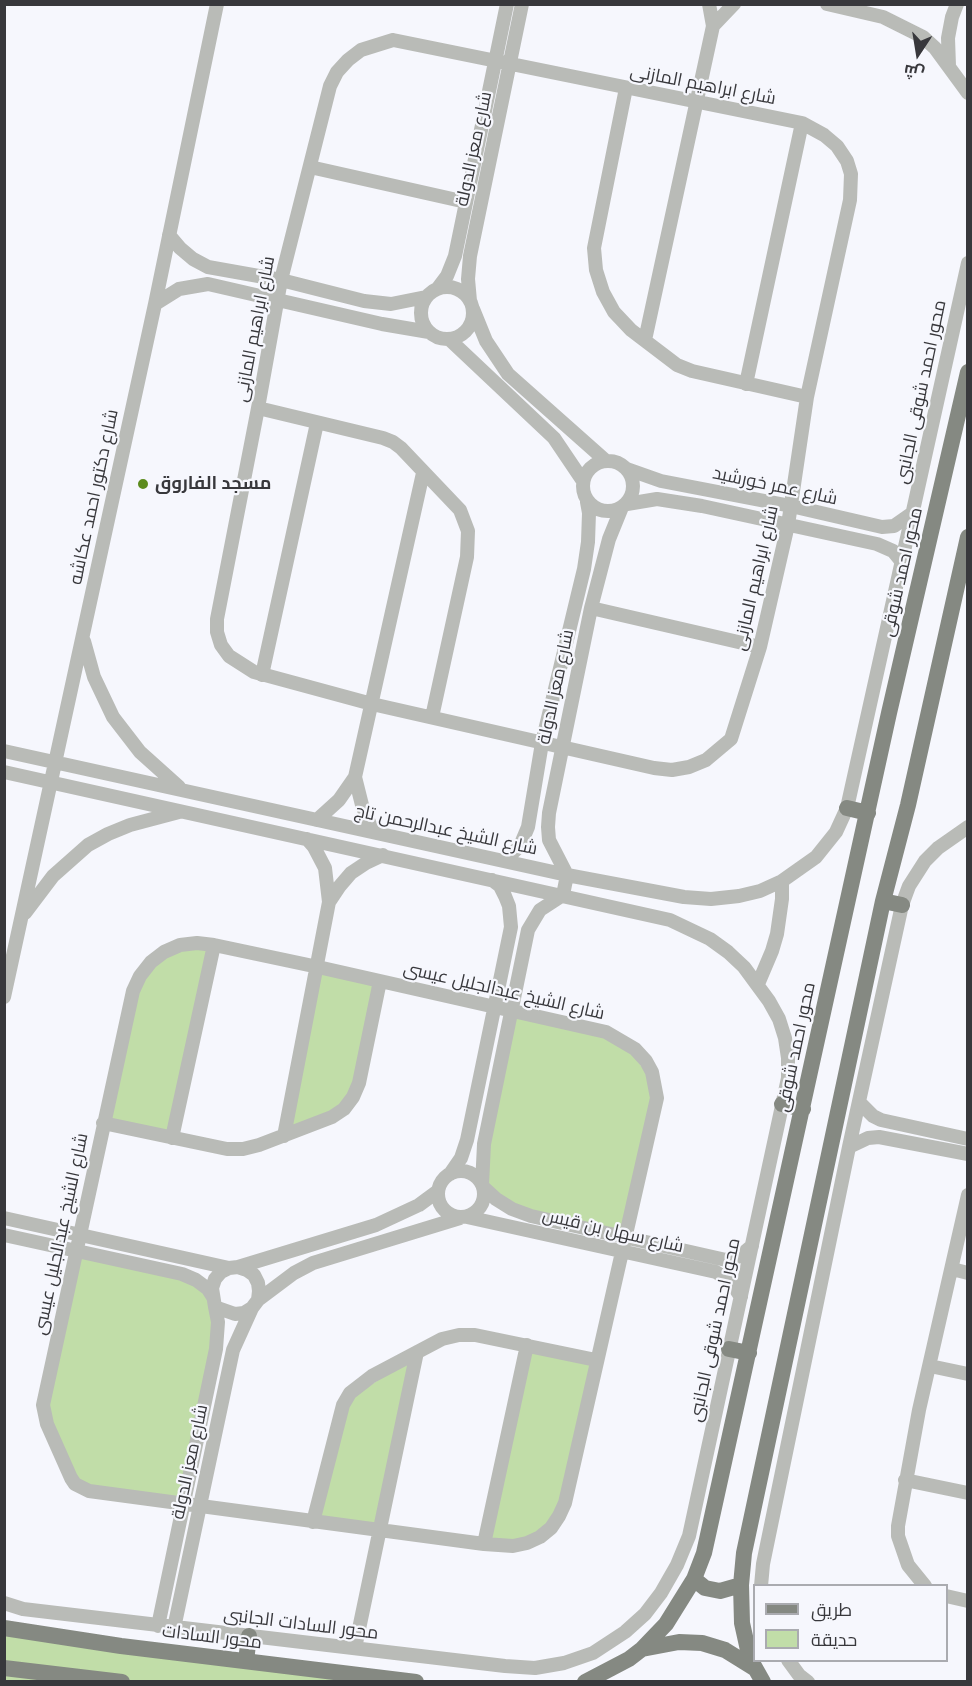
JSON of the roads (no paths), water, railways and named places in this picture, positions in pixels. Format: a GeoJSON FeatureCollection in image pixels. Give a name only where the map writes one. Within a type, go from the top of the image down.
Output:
{"type":"FeatureCollection","features":[{"type":"Feature","properties":{"kind":"main road","name":"محور احمد شوقى"},"geometry":{"type":"LineString","coordinates":[[585,1682],[614,1668],[642,1649],[666,1624],[694,1579],[711,1526],[889,714],[962,418],[967,373]]}},
{"type":"Feature","properties":{"kind":"main road"},"geometry":{"type":"LineString","coordinates":[[758,1675],[750,1659],[742,1623],[741,1585],[744,1553],[884,901],[962,585],[968,537]]}},
{"type":"Feature","properties":{"kind":"main road"},"geometry":{"type":"LineString","coordinates":[[847,808],[868,813]]}},
{"type":"Feature","properties":{"kind":"main road"},"geometry":{"type":"LineString","coordinates":[[884,901],[902,905]]}},
{"type":"Feature","properties":{"kind":"main road"},"geometry":{"type":"LineString","coordinates":[[782,1104],[802,1109]]}},
{"type":"Feature","properties":{"kind":"main road"},"geometry":{"type":"LineString","coordinates":[[729,1349],[749,1353]]}},
{"type":"Feature","properties":{"kind":"main road"},"geometry":{"type":"LineString","coordinates":[[694,1579],[705,1588],[720,1592],[741,1585]]}},
{"type":"Feature","properties":{"kind":"main road","name":"محور السادات"},"geometry":{"type":"LineString","coordinates":[[4,1628],[121,1646],[416,1682]]}},
{"type":"Feature","properties":{"kind":"main road"},"geometry":{"type":"LineString","coordinates":[[246,1661],[249,1636]]}},
{"type":"Feature","properties":{"kind":"main road"},"geometry":{"type":"LineString","coordinates":[[642,1649],[679,1642],[702,1643],[725,1650],[758,1675]]}},
{"type":"Feature","properties":{"kind":"main road"},"geometry":{"type":"LineString","coordinates":[[4,1668],[45,1677],[122,1682]]}},
{"type":"Feature","properties":{"kind":"street"},"geometry":{"type":"LineString","coordinates":[[216,11],[223,4]]}},
{"type":"Feature","properties":{"kind":"street","name":"شارع معز الدولة"},"geometry":{"type":"LineString","coordinates":[[438,288],[447,276],[455,256],[507,4]]}},
{"type":"Feature","properties":{"kind":"street","name":"شارع معز الدولة"},"geometry":{"type":"LineString","coordinates":[[522,4],[471,256],[468,279],[471,305],[486,341],[508,374],[606,460]]}},
{"type":"Feature","properties":{"kind":"street"},"geometry":{"type":"LineString","coordinates":[[645,340],[713,26],[709,4]]}},
{"type":"Feature","properties":{"kind":"street"},"geometry":{"type":"LineString","coordinates":[[713,26],[734,4]]}},
{"type":"Feature","properties":{"kind":"street"},"geometry":{"type":"LineString","coordinates":[[827,4],[883,17],[922,37],[935,48],[968,93]]}},
{"type":"Feature","properties":{"kind":"street"},"geometry":{"type":"LineString","coordinates":[[949,66],[948,38],[952,9]]}},
{"type":"Feature","properties":{"kind":"street","name":"شارع دكتور احمد عكاشه"},"geometry":{"type":"LineString","coordinates":[[4,997],[155,304],[216,11]]}},
{"type":"Feature","properties":{"kind":"street"},"geometry":{"type":"LineString","coordinates":[[935,48],[948,38]]}},
{"type":"Feature","properties":{"kind":"street","name":"شارع ابراهيم المازنى"},"geometry":{"type":"LineString","coordinates":[[393,40],[510,64],[802,123],[824,135],[837,146],[847,160],[852,186],[807,397],[788,525],[760,647],[731,739],[706,760],[689,767],[672,770],[654,768],[372,704],[262,675],[229,656],[221,645],[217,632],[217,619],[280,280],[330,86],[337,72],[361,50],[393,40]]}},
{"type":"Feature","properties":{"kind":"street"},"geometry":{"type":"LineString","coordinates":[[626,88],[594,248],[596,270],[603,292],[615,312],[631,330],[663,356],[685,368],[807,397]]}},
{"type":"Feature","properties":{"kind":"street"},"geometry":{"type":"LineString","coordinates":[[746,384],[802,123]]}},
{"type":"Feature","properties":{"kind":"street"},"geometry":{"type":"LineString","coordinates":[[310,167],[466,202]]}},
{"type":"Feature","properties":{"kind":"street"},"geometry":{"type":"LineString","coordinates":[[155,304],[179,289],[208,284],[429,332],[440,338],[457,337],[464,332],[472,318],[471,305],[465,295],[453,288],[438,288],[426,297],[404,303],[379,303],[280,280],[208,267],[180,249],[169,236]]}},
{"type":"Feature","properties":{"kind":"street","name":"محور احمد شوقى الجانبى"},"geometry":{"type":"LineString","coordinates":[[847,808],[968,263]]}},
{"type":"Feature","properties":{"kind":"street"},"geometry":{"type":"LineString","coordinates":[[426,297],[421,312],[422,321],[429,332]]}},
{"type":"Feature","properties":{"kind":"street"},"geometry":{"type":"LineString","coordinates":[[448,339],[554,438],[583,481]]}},
{"type":"Feature","properties":{"kind":"street"},"geometry":{"type":"LineString","coordinates":[[258,408],[393,442],[460,510],[468,531],[467,557],[432,717]]}},
{"type":"Feature","properties":{"kind":"street"},"geometry":{"type":"LineString","coordinates":[[262,675],[317,423]]}},
{"type":"Feature","properties":{"kind":"street"},"geometry":{"type":"LineString","coordinates":[[606,460],[614,461],[627,469],[632,475],[633,490],[625,505],[606,511],[597,509],[587,502],[583,481],[591,467],[606,460]]}},
{"type":"Feature","properties":{"kind":"street","name":"شارع عمر خورشيد"},"geometry":{"type":"LineString","coordinates":[[627,469],[661,481],[888,527],[894,526],[914,512]]}},
{"type":"Feature","properties":{"kind":"street"},"geometry":{"type":"LineString","coordinates":[[317,820],[339,800],[355,777],[423,473]]}},
{"type":"Feature","properties":{"kind":"street","name":"شارع عمر خورشيد"},"geometry":{"type":"LineString","coordinates":[[625,505],[644,500],[674,500],[877,544],[892,551],[902,562]]}},
{"type":"Feature","properties":{"kind":"street","name":"شارع معز الدولة"},"geometry":{"type":"LineString","coordinates":[[504,861],[520,846],[528,826],[542,743],[584,569],[588,542],[587,502]]}},
{"type":"Feature","properties":{"kind":"street","name":"شارع معز الدولة"},"geometry":{"type":"LineString","coordinates":[[567,875],[553,850],[548,832],[549,813],[591,608],[609,539],[625,505]]}},
{"type":"Feature","properties":{"kind":"street"},"geometry":{"type":"LineString","coordinates":[[591,608],[760,647]]}},
{"type":"Feature","properties":{"kind":"street"},"geometry":{"type":"LineString","coordinates":[[82,635],[94,677],[113,717],[140,752],[183,790]]}},
{"type":"Feature","properties":{"kind":"street","name":"شارع الشيخ عبدالرحمن تاج"},"geometry":{"type":"LineString","coordinates":[[4,751],[567,875],[684,897],[711,899],[760,891],[782,881],[816,857],[836,832],[847,808]]}},
{"type":"Feature","properties":{"kind":"street","name":"شارع الشيخ عبدالرحمن تاج"},"geometry":{"type":"LineString","coordinates":[[4,772],[649,914],[691,928],[728,952],[758,984]]}},
{"type":"Feature","properties":{"kind":"street"},"geometry":{"type":"LineString","coordinates":[[355,777],[362,805],[373,832]]}},
{"type":"Feature","properties":{"kind":"street"},"geometry":{"type":"LineString","coordinates":[[22,917],[53,876],[88,845],[130,825],[183,811]]}},
{"type":"Feature","properties":{"kind":"street"},"geometry":{"type":"LineString","coordinates":[[761,1584],[763,1564],[849,1147],[902,905],[909,886],[925,861],[938,848],[968,826]]}},
{"type":"Feature","properties":{"kind":"street"},"geometry":{"type":"LineString","coordinates":[[284,1136],[329,902],[325,868],[307,838]]}},
{"type":"Feature","properties":{"kind":"street"},"geometry":{"type":"LineString","coordinates":[[329,902],[351,873],[383,855]]}},
{"type":"Feature","properties":{"kind":"street"},"geometry":{"type":"LineString","coordinates":[[492,880],[500,886],[505,896],[511,916],[511,927],[467,1140],[461,1158],[440,1184],[438,1191],[438,1201],[443,1209],[450,1215],[463,1217],[475,1213],[482,1206],[484,1144],[528,930],[532,919],[540,910],[563,895],[567,875]]}},
{"type":"Feature","properties":{"kind":"street"},"geometry":{"type":"LineString","coordinates":[[758,984],[777,934],[782,881]]}},
{"type":"Feature","properties":{"kind":"street","name":"شارع الشيخ عبدالجليل عيسى"},"geometry":{"type":"LineString","coordinates":[[197,943],[214,945],[494,1007],[606,1032],[635,1049],[646,1060],[652,1072],[657,1098],[565,1503],[551,1528],[540,1537],[527,1543],[513,1546],[484,1544],[82,1489],[71,1478],[47,1424],[43,1405],[78,1235],[133,991],[150,962],[172,949],[197,943]]}},
{"type":"Feature","properties":{"kind":"street"},"geometry":{"type":"LineString","coordinates":[[172,1138],[214,945]]}},
{"type":"Feature","properties":{"kind":"street"},"geometry":{"type":"LineString","coordinates":[[103,1123],[227,1149],[243,1149],[332,1118],[344,1109],[359,1083],[380,981]]}},
{"type":"Feature","properties":{"kind":"street","name":"محور احمد شوقى الجانبى"},"geometry":{"type":"LineString","coordinates":[[593,1653],[625,1632],[645,1614],[661,1593],[677,1565],[691,1526],[788,1078],[785,1038],[779,1019],[758,984]]}},
{"type":"Feature","properties":{"kind":"street"},"geometry":{"type":"LineString","coordinates":[[859,1102],[865,1110],[881,1120],[968,1139]]}},
{"type":"Feature","properties":{"kind":"street"},"geometry":{"type":"LineString","coordinates":[[849,1147],[868,1138],[879,1137],[968,1154]]}},
{"type":"Feature","properties":{"kind":"street"},"geometry":{"type":"LineString","coordinates":[[450,1174],[468,1172],[483,1186]]}},
{"type":"Feature","properties":{"kind":"street","name":"شارع سهل بن قيس"},"geometry":{"type":"LineString","coordinates":[[483,1186],[496,1199],[522,1213],[726,1260],[740,1256],[752,1246]]}},
{"type":"Feature","properties":{"kind":"street"},"geometry":{"type":"LineString","coordinates":[[214,1302],[212,1288],[221,1272],[376,1226],[438,1191]]}},
{"type":"Feature","properties":{"kind":"street"},"geometry":{"type":"LineString","coordinates":[[922,1584],[908,1565],[898,1536],[898,1526],[905,1480],[968,1195]]}},
{"type":"Feature","properties":{"kind":"street","name":"شارع معز الدولة"},"geometry":{"type":"LineString","coordinates":[[174,1628],[232,1350],[255,1304],[294,1273],[313,1263],[463,1217]]}},
{"type":"Feature","properties":{"kind":"street","name":"شارع سهل بن قيس"},"geometry":{"type":"LineString","coordinates":[[463,1217],[716,1272],[731,1282],[741,1297]]}},
{"type":"Feature","properties":{"kind":"street"},"geometry":{"type":"LineString","coordinates":[[4,1218],[247,1269],[258,1282],[259,1291],[255,1304],[244,1313],[235,1314],[214,1302],[208,1289],[182,1274],[4,1235]]}},
{"type":"Feature","properties":{"kind":"street"},"geometry":{"type":"LineString","coordinates":[[952,1269],[968,1273]]}},
{"type":"Feature","properties":{"kind":"street","name":"شارع معز الدولة"},"geometry":{"type":"LineString","coordinates":[[158,1626],[216,1349],[218,1328],[214,1302]]}},
{"type":"Feature","properties":{"kind":"street"},"geometry":{"type":"LineString","coordinates":[[313,1521],[343,1405],[360,1383],[442,1339],[459,1335],[475,1335],[596,1360]]}},
{"type":"Feature","properties":{"kind":"street"},"geometry":{"type":"LineString","coordinates":[[484,1544],[527,1346]]}},
{"type":"Feature","properties":{"kind":"street"},"geometry":{"type":"LineString","coordinates":[[355,1648],[417,1352]]}},
{"type":"Feature","properties":{"kind":"street"},"geometry":{"type":"LineString","coordinates":[[930,1366],[968,1374]]}},
{"type":"Feature","properties":{"kind":"street"},"geometry":{"type":"LineString","coordinates":[[905,1480],[968,1493]]}},
{"type":"Feature","properties":{"kind":"street"},"geometry":{"type":"LineString","coordinates":[[948,1596],[968,1601]]}},
{"type":"Feature","properties":{"kind":"street","name":"محور السادات الجانبى"},"geometry":{"type":"LineString","coordinates":[[4,1603],[23,1609],[158,1626],[505,1666],[535,1668],[564,1663],[593,1653]]}},
{"type":"Feature","properties":{"kind":"street"},"geometry":{"type":"LineString","coordinates":[[789,1662],[799,1675],[808,1682]]}},
{"type":"Feature","properties":{"kind":"place","name":"مسجد الفاروق"},"geometry":{"type":"Point","coordinates":[143,484]}}]}
